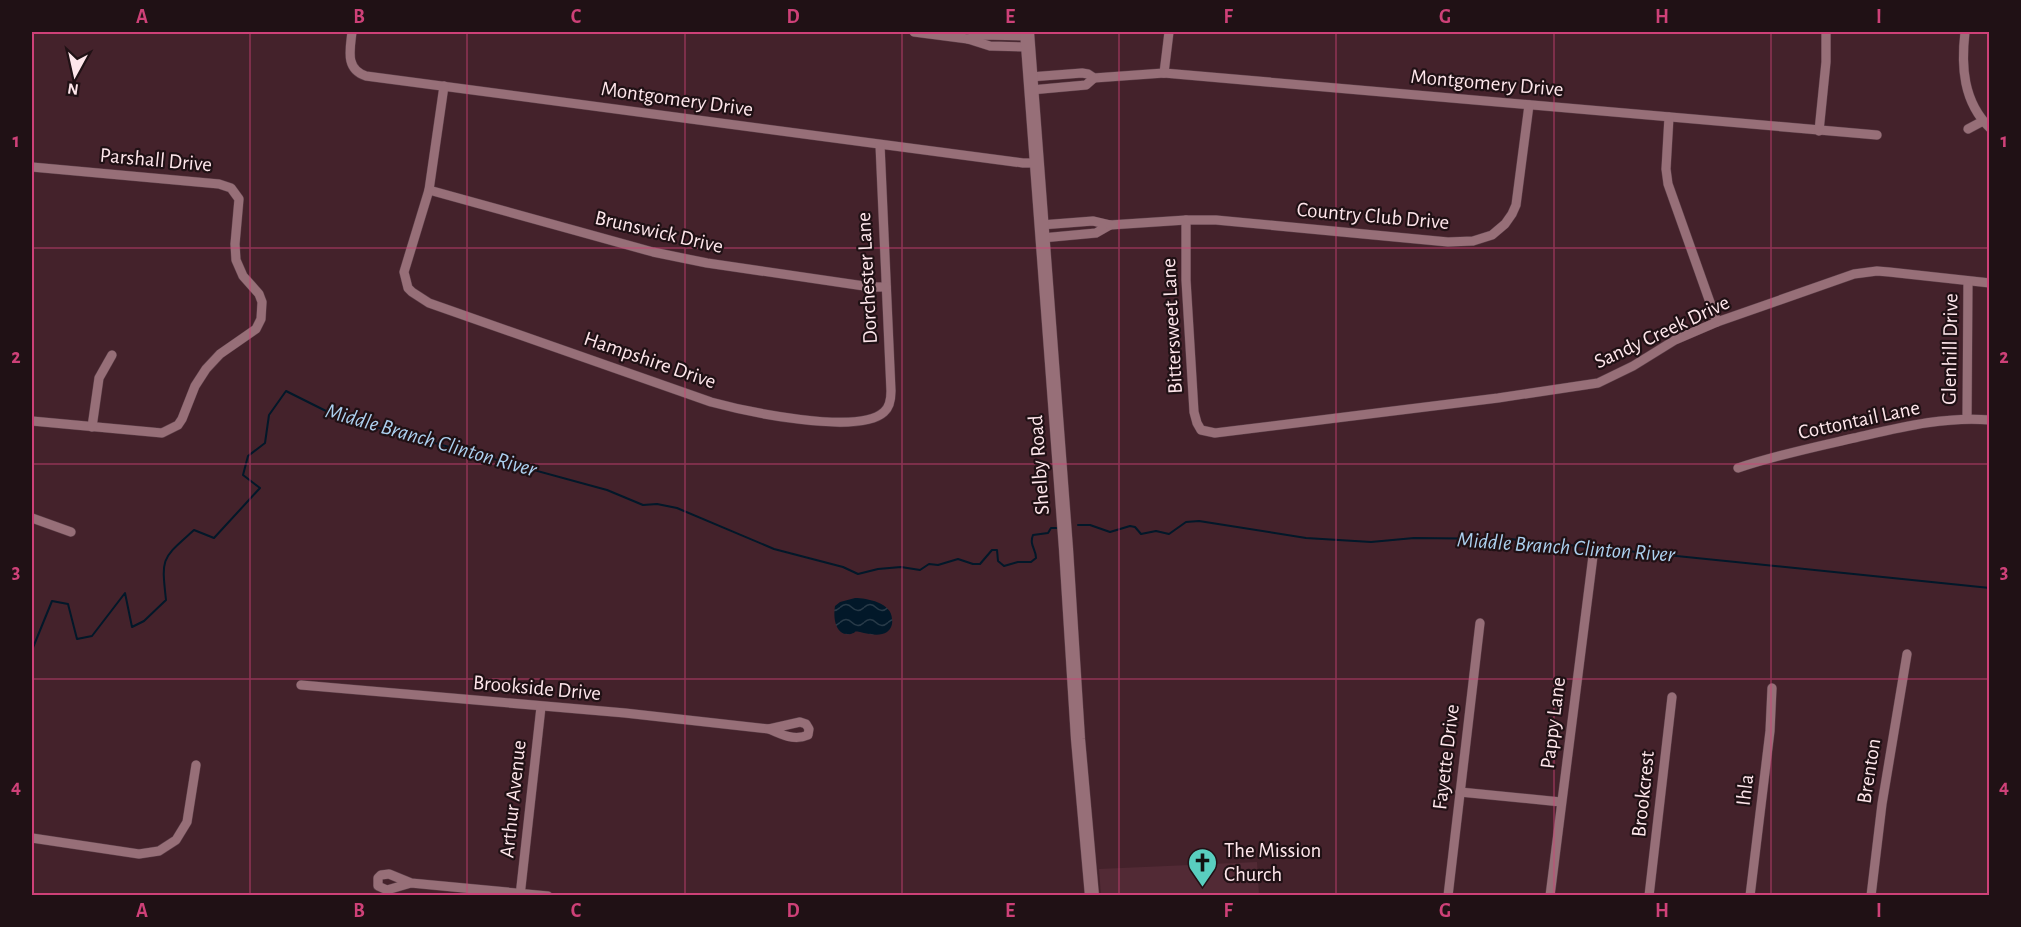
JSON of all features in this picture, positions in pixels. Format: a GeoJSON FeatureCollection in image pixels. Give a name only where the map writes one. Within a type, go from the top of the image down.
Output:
{"type":"FeatureCollection","features":[{"type":"Feature","properties":{"kind":"street","name":"Montgomery Drive"},"geometry":{"type":"LineString","coordinates":[[352,32],[350,59],[352,66],[359,74],[366,76],[880,145],[1036,163]]}},
{"type":"Feature","properties":{"kind":"street"},"geometry":{"type":"LineString","coordinates":[[914,32],[968,39],[981,35],[1027,38]]}},
{"type":"Feature","properties":{"kind":"street"},"geometry":{"type":"LineString","coordinates":[[1164,73],[1169,32]]}},
{"type":"Feature","properties":{"kind":"street"},"geometry":{"type":"LineString","coordinates":[[1819,131],[1826,62],[1826,32]]}},
{"type":"Feature","properties":{"kind":"street"},"geometry":{"type":"LineString","coordinates":[[1965,32],[1962,57],[1963,76],[1977,112],[1986,124],[1968,129]]}},
{"type":"Feature","properties":{"kind":"street","name":"Shelby Road"},"geometry":{"type":"LineString","coordinates":[[1027,38],[1078,739],[1092,896]]}},
{"type":"Feature","properties":{"kind":"street","name":"Montgomery Drive"},"geometry":{"type":"LineString","coordinates":[[1031,83],[1082,73],[1094,78],[1164,73],[1877,135]]}},
{"type":"Feature","properties":{"kind":"street"},"geometry":{"type":"LineString","coordinates":[[429,190],[444,86]]}},
{"type":"Feature","properties":{"kind":"street","name":"Country Club Drive"},"geometry":{"type":"LineString","coordinates":[[1041,231],[1093,221],[1101,221],[1110,225],[1216,220],[1448,242],[1482,239],[1492,235],[1505,224],[1516,205],[1528,105]]}},
{"type":"Feature","properties":{"kind":"street"},"geometry":{"type":"LineString","coordinates":[[1670,117],[1666,169],[1668,184],[1717,322]]}},
{"type":"Feature","properties":{"kind":"street","name":"Dorchester Lane"},"geometry":{"type":"LineString","coordinates":[[880,145],[891,391],[887,408]]}},
{"type":"Feature","properties":{"kind":"street","name":"Parshall Drive"},"geometry":{"type":"LineString","coordinates":[[32,167],[219,184],[231,188],[239,199],[235,244],[238,266],[259,294],[263,308],[256,329],[220,354],[206,369],[178,425],[162,433],[92,427]]}},
{"type":"Feature","properties":{"kind":"street","name":"Brunswick Drive"},"geometry":{"type":"LineString","coordinates":[[429,190],[670,256],[859,286],[886,287]]}},
{"type":"Feature","properties":{"kind":"street","name":"Hampshire Drive"},"geometry":{"type":"LineString","coordinates":[[429,190],[404,272],[408,288],[418,298],[731,407],[786,418],[844,422],[875,418],[887,408]]}},
{"type":"Feature","properties":{"kind":"street","name":"Bittersweet Lane"},"geometry":{"type":"LineString","coordinates":[[1186,220],[1186,280],[1194,412],[1201,430]]}},
{"type":"Feature","properties":{"kind":"street","name":"Sandy Creek Drive"},"geometry":{"type":"LineString","coordinates":[[1201,430],[1224,432],[1583,386],[1611,378],[1675,340],[1717,322],[1845,277],[1866,272],[1889,272],[1989,283]]}},
{"type":"Feature","properties":{"kind":"street","name":"Glenhill Drive"},"geometry":{"type":"LineString","coordinates":[[1967,418],[1968,281]]}},
{"type":"Feature","properties":{"kind":"street"},"geometry":{"type":"LineString","coordinates":[[32,422],[92,427],[99,378],[112,355]]}},
{"type":"Feature","properties":{"kind":"street","name":"Cottontail Lane"},"geometry":{"type":"LineString","coordinates":[[1738,468],[1771,457],[1871,434],[1967,418],[1989,420]]}},
{"type":"Feature","properties":{"kind":"street"},"geometry":{"type":"LineString","coordinates":[[32,518],[70,532]]}},
{"type":"Feature","properties":{"kind":"street","name":"Pappy Lane"},"geometry":{"type":"LineString","coordinates":[[1550,896],[1593,556]]}},
{"type":"Feature","properties":{"kind":"street","name":"Fayette Drive"},"geometry":{"type":"LineString","coordinates":[[1448,896],[1480,623]]}},
{"type":"Feature","properties":{"kind":"street","name":"Brenton"},"geometry":{"type":"LineString","coordinates":[[1871,896],[1882,804],[1907,654]]}},
{"type":"Feature","properties":{"kind":"street","name":"Brookside Drive"},"geometry":{"type":"LineString","coordinates":[[301,685],[625,713],[770,729]]}},
{"type":"Feature","properties":{"kind":"street","name":"Ihla"},"geometry":{"type":"LineString","coordinates":[[1750,896],[1770,731],[1772,688]]}},
{"type":"Feature","properties":{"kind":"street","name":"Brookcrest"},"geometry":{"type":"LineString","coordinates":[[1649,896],[1672,697]]}},
{"type":"Feature","properties":{"kind":"street","name":"Arthur Avenue"},"geometry":{"type":"LineString","coordinates":[[520,894],[541,707]]}},
{"type":"Feature","properties":{"kind":"street"},"geometry":{"type":"LineString","coordinates":[[32,838],[139,854],[159,850],[176,840],[188,822],[196,765]]}},
{"type":"Feature","properties":{"kind":"street"},"geometry":{"type":"LineString","coordinates":[[1460,792],[1561,802]]}},
{"type":"Feature","properties":{"kind":"street"},"geometry":{"type":"LineString","coordinates":[[411,883],[548,896]]}},
{"type":"Feature","properties":{"kind":"shaded area"},"geometry":{"type":"Polygon","coordinates":[[[1257,862],[1259,895],[1101,895],[1099,869],[1257,862]]]}},
{"type":"Feature","properties":{"kind":"water"},"geometry":{"type":"Polygon","coordinates":[[[855,598],[878,602],[888,609],[892,621],[888,631],[877,635],[856,632],[846,634],[838,629],[834,615],[835,606],[840,602],[855,598]]]}},
{"type":"Feature","properties":{"kind":"waterway","name":"Middle Branch Clinton River"},"geometry":{"type":"LineString","coordinates":[[32,650],[52,601],[68,604],[77,639],[92,636],[125,593],[132,627],[144,621],[166,600],[164,566],[175,547],[194,530],[214,538],[260,488],[243,475],[248,456],[265,443],[269,415],[286,391],[328,412],[354,415],[372,426],[607,490],[643,505],[657,504],[677,508],[774,549],[843,567],[858,574],[901,567],[920,570],[929,564],[938,565],[958,559],[980,564],[992,550],[997,550],[998,561],[1004,566],[1018,562],[1031,562],[1036,558],[1032,542],[1033,535],[1048,533],[1051,528],[1057,528]]}},
{"type":"Feature","properties":{"kind":"waterway","name":"Middle Branch Clinton River"},"geometry":{"type":"LineString","coordinates":[[1078,525],[1090,525],[1110,532],[1130,526],[1135,527],[1141,534],[1156,531],[1169,534],[1186,522],[1199,521],[1306,538],[1371,542],[1414,538],[1510,539],[1990,588]]}},
{"type":"Feature","properties":{"kind":"place","name":"The Mission Church"},"geometry":{"type":"Point","coordinates":[1203,888]}}]}
